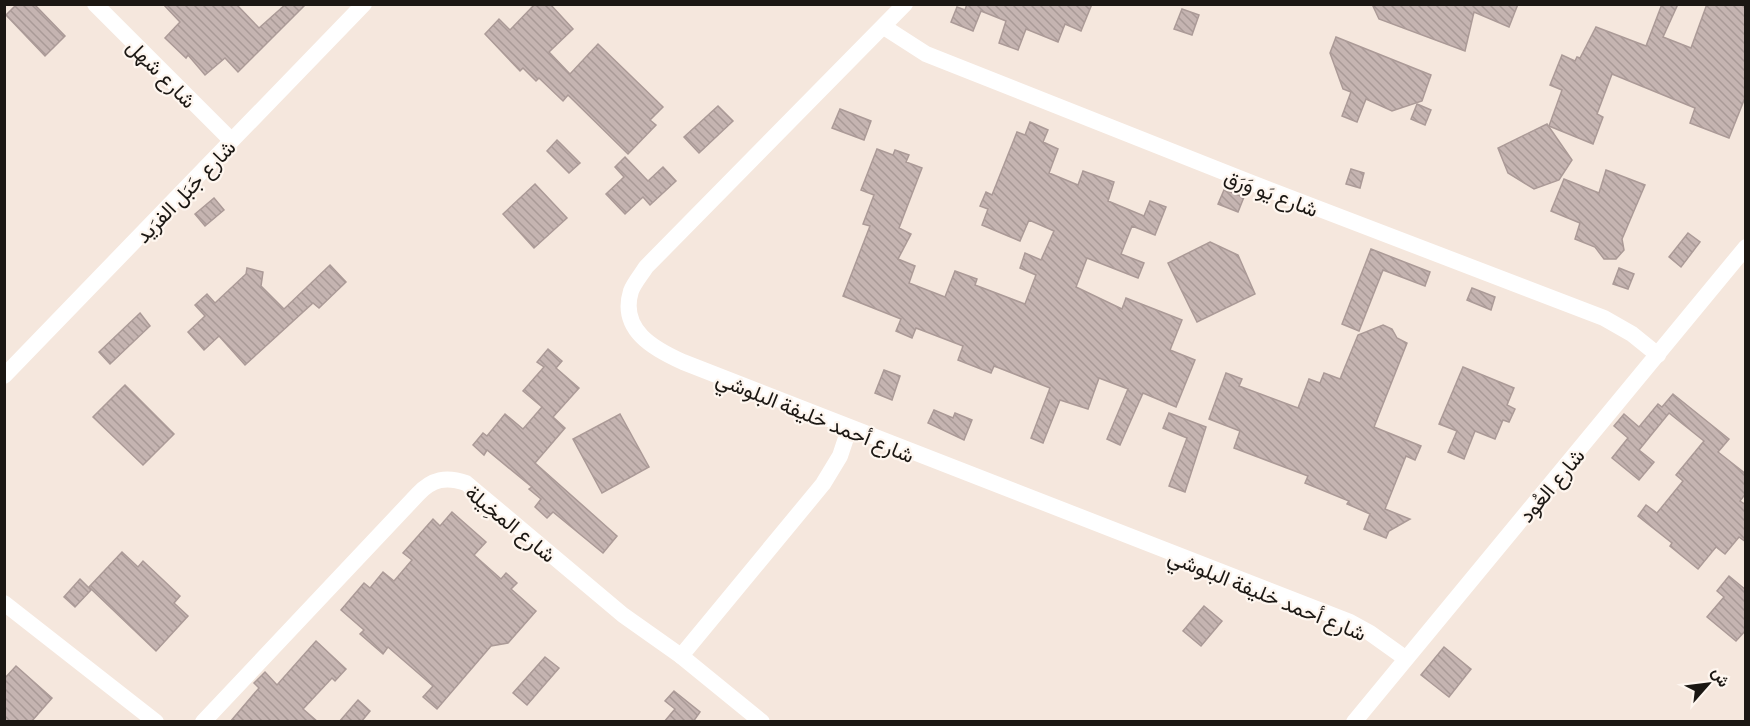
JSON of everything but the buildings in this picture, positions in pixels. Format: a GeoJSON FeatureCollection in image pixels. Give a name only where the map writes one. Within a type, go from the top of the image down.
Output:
{"type":"FeatureCollection","features":[{"type":"Feature","properties":{"kind":"street","name":"شارع شهل"},"geometry":{"type":"LineString","coordinates":[[95,4],[231,140]]}},
{"type":"Feature","properties":{"kind":"street","name":"شارع جَبَل الفرَيد"},"geometry":{"type":"LineString","coordinates":[[4,376],[364,4]]}},
{"type":"Feature","properties":{"kind":"street","name":"شارع أحمد خليفة البلوشي"},"geometry":{"type":"LineString","coordinates":[[905,4],[646,267],[631,291],[629,311],[637,333],[649,345],[660,351],[849,429],[1350,622],[1405,658]]}},
{"type":"Feature","properties":{"kind":"street","name":"شارع يَو وَرَق"},"geometry":{"type":"LineString","coordinates":[[884,27],[926,54],[1244,180],[1604,318],[1625,330],[1658,355]]}},
{"type":"Feature","properties":{"kind":"street","name":"شارع العُود"},"geometry":{"type":"LineString","coordinates":[[1353,722],[1746,247]]}},
{"type":"Feature","properties":{"kind":"street"},"geometry":{"type":"LineString","coordinates":[[681,656],[823,484],[840,456],[849,429]]}},
{"type":"Feature","properties":{"kind":"street","name":"شارع المخِيلة"},"geometry":{"type":"LineString","coordinates":[[203,722],[418,494],[434,481],[445,478],[466,483],[623,615],[681,656],[762,722]]}},
{"type":"Feature","properties":{"kind":"street"},"geometry":{"type":"LineString","coordinates":[[4,603],[156,722]]}}]}
